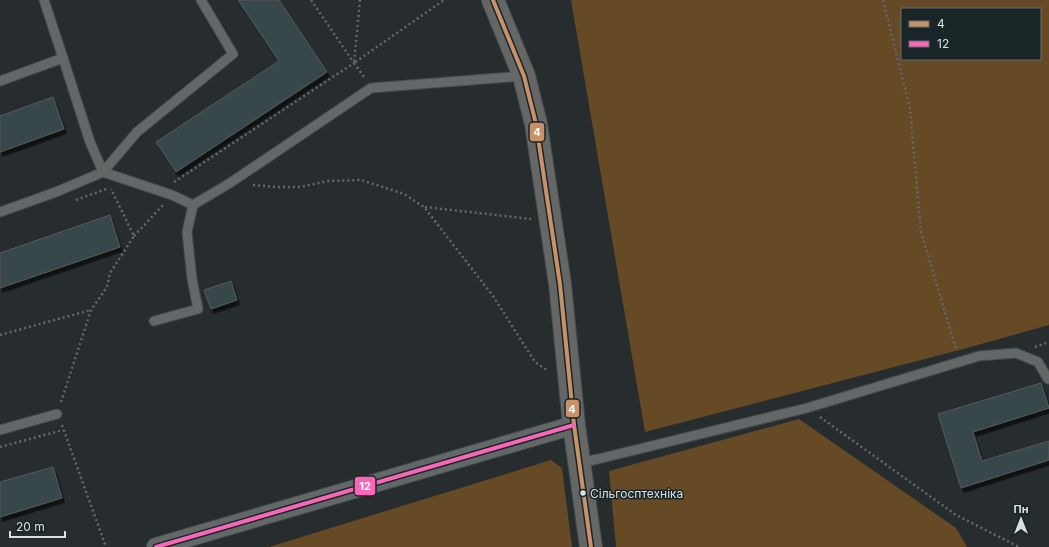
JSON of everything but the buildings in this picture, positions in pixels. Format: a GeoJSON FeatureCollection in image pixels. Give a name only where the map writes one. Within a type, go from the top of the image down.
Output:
{"type":"FeatureCollection","features":[{"type":"Feature","properties":{"kind":"street"},"geometry":{"type":"LineString","coordinates":[[493,0],[524,76],[536,124],[560,284],[574,424],[591,547]]}},
{"type":"Feature","properties":{"kind":"street"},"geometry":{"type":"LineString","coordinates":[[156,547],[574,424]]}},
{"type":"Feature","properties":{"kind":"lane"},"geometry":{"type":"LineString","coordinates":[[44,0],[90,142],[103,172],[172,195],[194,205]]}},
{"type":"Feature","properties":{"kind":"lane"},"geometry":{"type":"LineString","coordinates":[[0,212],[56,192],[103,172],[137,132],[233,54],[201,0]]}},
{"type":"Feature","properties":{"kind":"lane"},"geometry":{"type":"LineString","coordinates":[[0,81],[64,58]]}},
{"type":"Feature","properties":{"kind":"lane"},"geometry":{"type":"LineString","coordinates":[[154,321],[198,309],[192,279],[187,232],[194,205],[230,183],[371,88],[524,76]]}},
{"type":"Feature","properties":{"kind":"lane"},"geometry":{"type":"LineString","coordinates":[[579,463],[807,408],[979,356],[1016,353],[1038,362],[1048,379]]}},
{"type":"Feature","properties":{"kind":"lane"},"geometry":{"type":"LineString","coordinates":[[0,430],[57,414]]}},
{"type":"Feature","properties":{"kind":"path"},"geometry":{"type":"LineString","coordinates":[[311,0],[354,63]]}},
{"type":"Feature","properties":{"kind":"path"},"geometry":{"type":"LineString","coordinates":[[354,63],[360,0]]}},
{"type":"Feature","properties":{"kind":"path"},"geometry":{"type":"LineString","coordinates":[[106,547],[57,414],[91,310],[107,287],[110,273],[134,236],[172,195],[174,182],[354,63],[444,0]]}},
{"type":"Feature","properties":{"kind":"path"},"geometry":{"type":"LineString","coordinates":[[882,0],[910,109],[921,232],[960,362]]}},
{"type":"Feature","properties":{"kind":"path"},"geometry":{"type":"LineString","coordinates":[[103,172],[134,236]]}},
{"type":"Feature","properties":{"kind":"path"},"geometry":{"type":"LineString","coordinates":[[230,183],[277,187],[300,187],[328,181],[361,180],[404,194],[424,207],[493,296],[535,362],[571,388]]}},
{"type":"Feature","properties":{"kind":"path"},"geometry":{"type":"LineString","coordinates":[[424,207],[519,218],[551,220]]}},
{"type":"Feature","properties":{"kind":"path"},"geometry":{"type":"LineString","coordinates":[[0,335],[91,310]]}},
{"type":"Feature","properties":{"kind":"path"},"geometry":{"type":"LineString","coordinates":[[807,408],[956,515],[1019,547]]}},
{"type":"Feature","properties":{"kind":"path"},"geometry":{"type":"LineString","coordinates":[[0,447],[63,430]]}},
{"type":"Feature","properties":{"kind":"shaded area"},"geometry":{"type":"Polygon","coordinates":[[[571,0],[1049,0],[1049,325],[967,348],[645,432],[571,0]]]}},
{"type":"Feature","properties":{"kind":"shaded area"},"geometry":{"type":"Polygon","coordinates":[[[799,419],[956,528],[967,547],[616,547],[609,471],[799,419]]]}},
{"type":"Feature","properties":{"kind":"shaded area"},"geometry":{"type":"Polygon","coordinates":[[[551,460],[562,468],[572,547],[269,547],[551,460]]]}},
{"type":"Feature","properties":{"kind":"transit line","name":"4"},"geometry":{"type":"LineString","coordinates":[[493,0],[524,76],[536,124],[560,284],[574,425],[591,547]]}},
{"type":"Feature","properties":{"kind":"transit line","name":"12"},"geometry":{"type":"LineString","coordinates":[[156,547],[574,425]]}},
{"type":"Feature","properties":{"kind":"place","name":"Сільгосптехніка"},"geometry":{"type":"Point","coordinates":[583,493]}}]}
